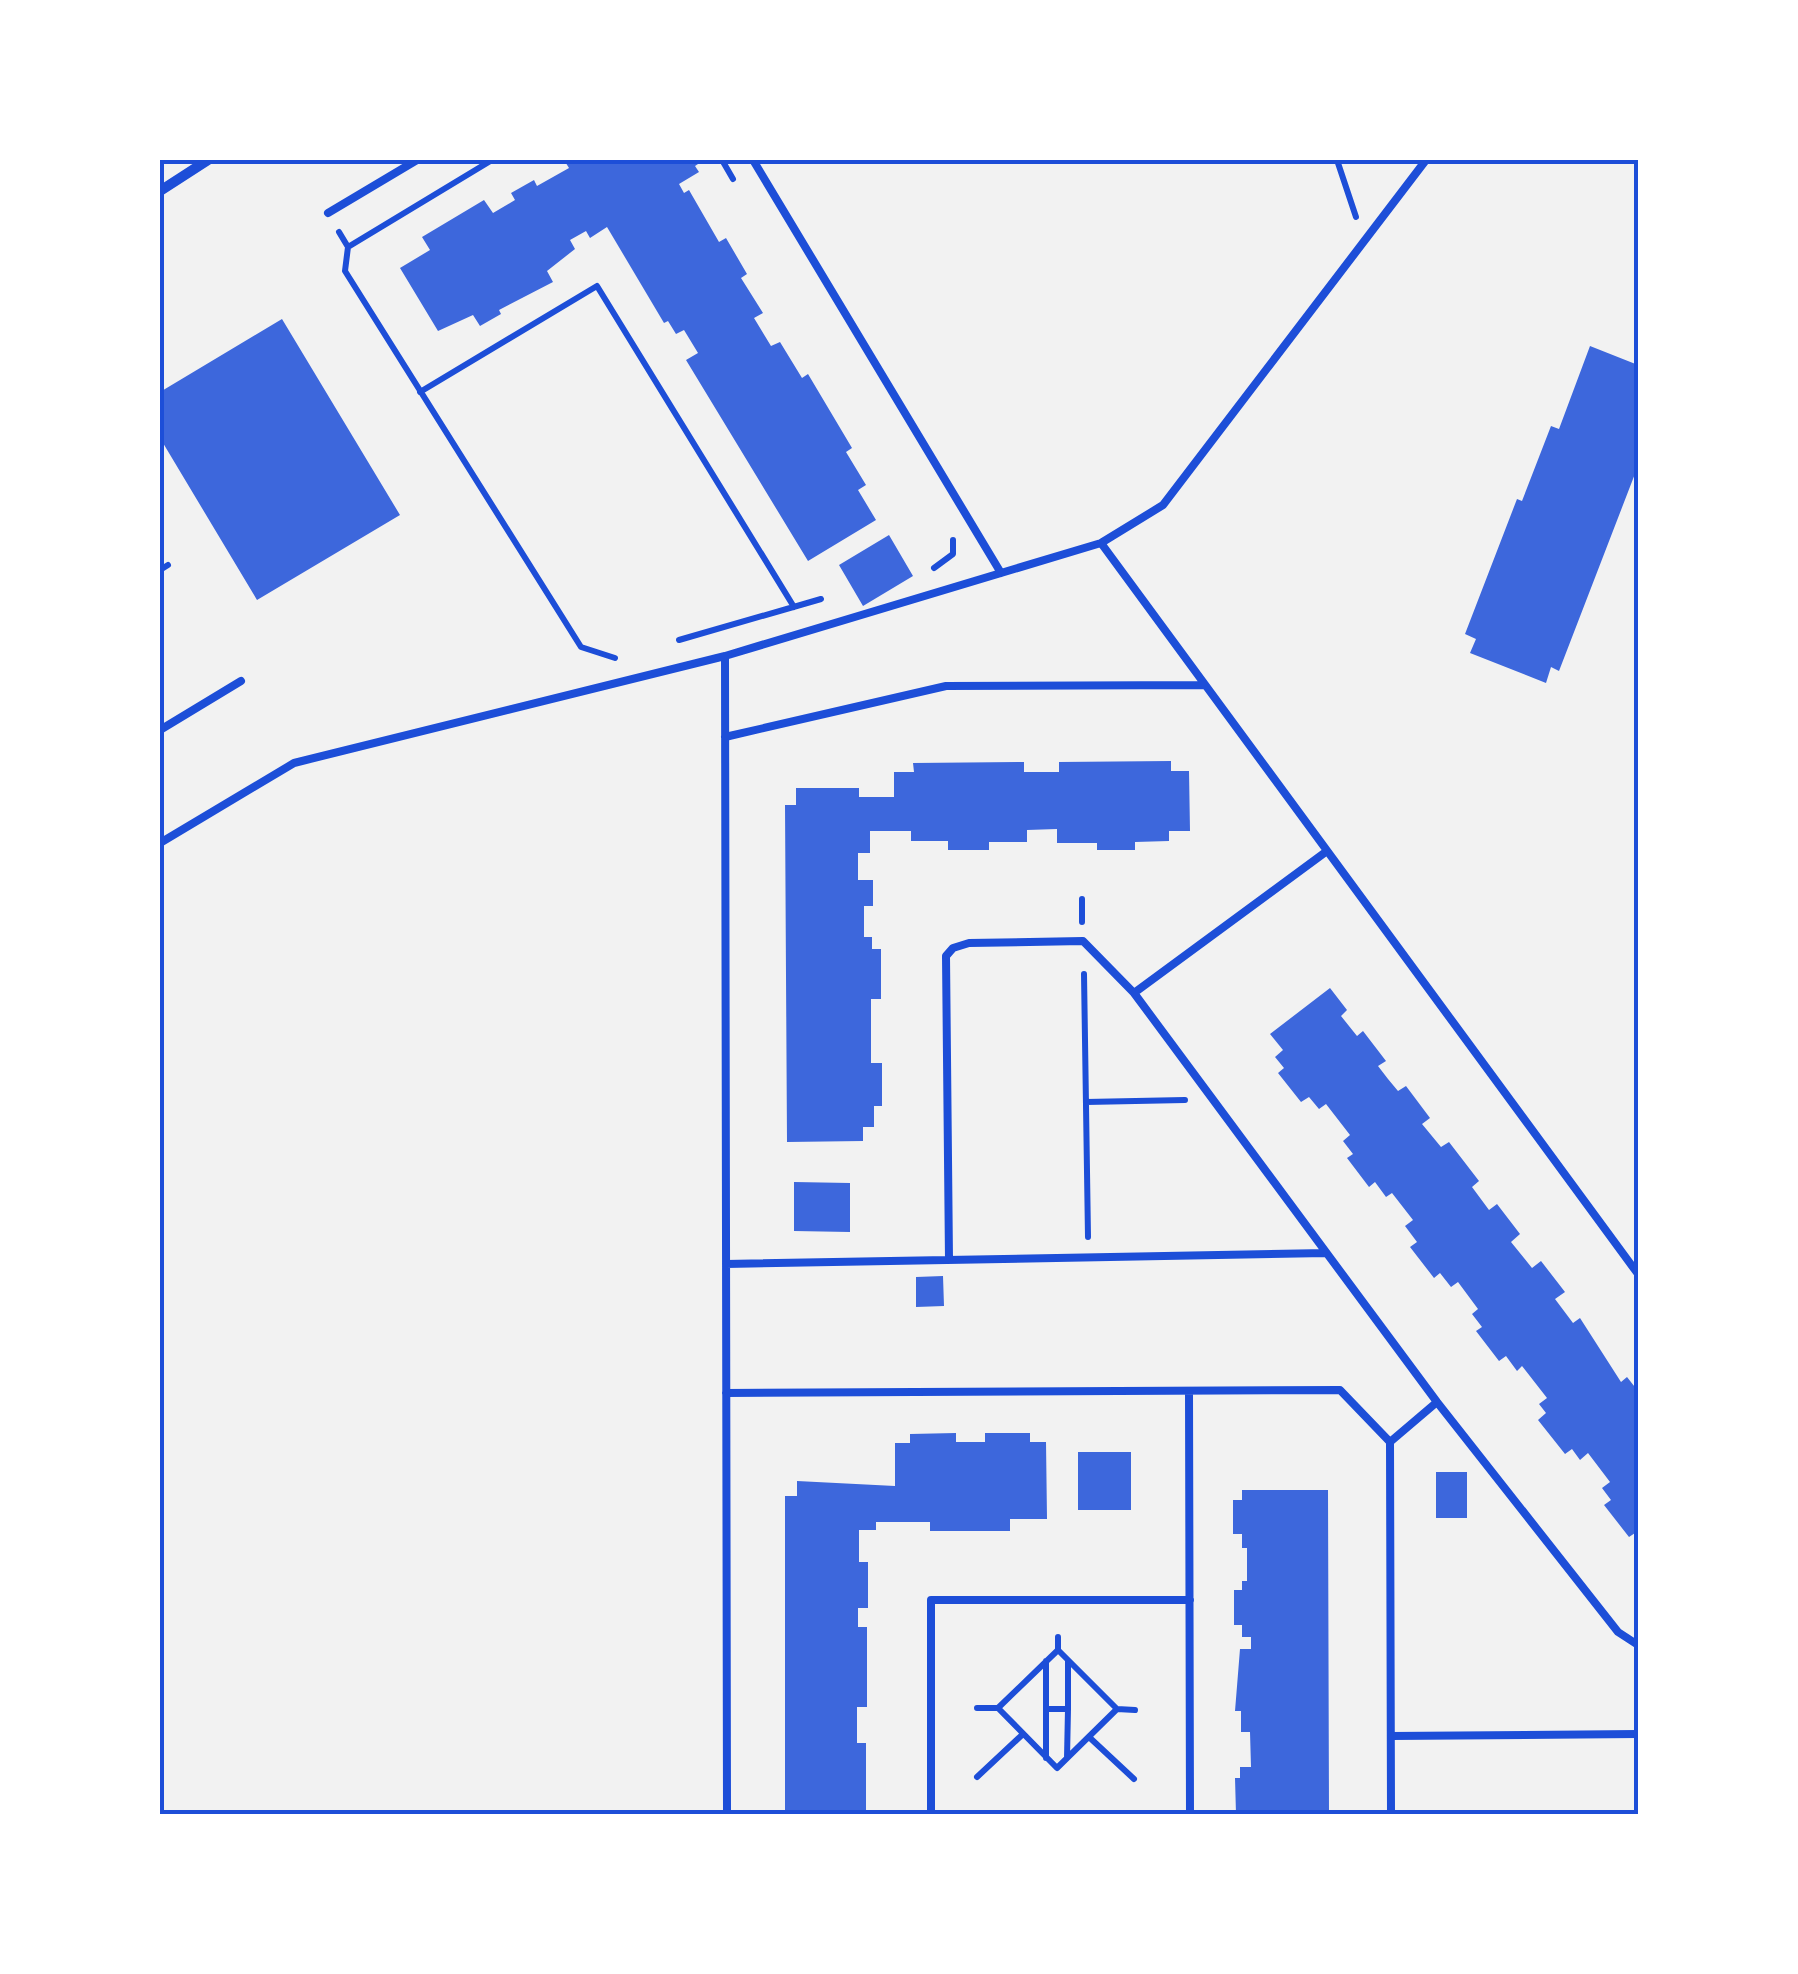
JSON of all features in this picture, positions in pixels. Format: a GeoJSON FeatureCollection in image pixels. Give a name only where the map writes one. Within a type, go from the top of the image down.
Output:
{"type":"FeatureCollection","features":[{"type":"Feature","properties":{"kind":"street"},"geometry":{"type":"LineString","coordinates":[[160,191],[208,160]]}},
{"type":"Feature","properties":{"kind":"lane"},"geometry":{"type":"LineString","coordinates":[[328,213],[417,160]]}},
{"type":"Feature","properties":{"kind":"lane"},"geometry":{"type":"LineString","coordinates":[[753,160],[1001,573]]}},
{"type":"Feature","properties":{"kind":"lane"},"geometry":{"type":"LineString","coordinates":[[160,843],[294,762],[725,656],[1101,544],[1163,505],[1426,160]]}},
{"type":"Feature","properties":{"kind":"lane"},"geometry":{"type":"LineString","coordinates":[[1101,544],[1638,1274]]}},
{"type":"Feature","properties":{"kind":"lane"},"geometry":{"type":"LineString","coordinates":[[725,656],[727,1814]]}},
{"type":"Feature","properties":{"kind":"lane"},"geometry":{"type":"LineString","coordinates":[[160,730],[241,681]]}},
{"type":"Feature","properties":{"kind":"lane"},"geometry":{"type":"LineString","coordinates":[[725,738],[946,686],[1204,685]]}},
{"type":"Feature","properties":{"kind":"lane"},"geometry":{"type":"LineString","coordinates":[[1134,993],[1327,851]]}},
{"type":"Feature","properties":{"kind":"lane"},"geometry":{"type":"LineString","coordinates":[[949,1260],[946,956],[953,948],[969,943],[1083,941],[1134,993],[1437,1402],[1618,1632],[1638,1644]]}},
{"type":"Feature","properties":{"kind":"lane"},"geometry":{"type":"LineString","coordinates":[[726,1264],[1327,1253]]}},
{"type":"Feature","properties":{"kind":"lane"},"geometry":{"type":"LineString","coordinates":[[726,1393],[1340,1390],[1390,1442],[1392,1814]]}},
{"type":"Feature","properties":{"kind":"lane"},"geometry":{"type":"LineString","coordinates":[[1189,1391],[1190,1814]]}},
{"type":"Feature","properties":{"kind":"lane"},"geometry":{"type":"LineString","coordinates":[[1390,1442],[1437,1402]]}},
{"type":"Feature","properties":{"kind":"lane"},"geometry":{"type":"LineString","coordinates":[[932,1814],[931,1600],[1190,1600]]}},
{"type":"Feature","properties":{"kind":"lane"},"geometry":{"type":"LineString","coordinates":[[1391,1736],[1638,1734]]}},
{"type":"Feature","properties":{"kind":"path"},"geometry":{"type":"LineString","coordinates":[[492,160],[348,247],[345,271],[581,647],[612,659],[630,654]]}},
{"type":"Feature","properties":{"kind":"path"},"geometry":{"type":"LineString","coordinates":[[722,160],[742,193]]}},
{"type":"Feature","properties":{"kind":"path"},"geometry":{"type":"LineString","coordinates":[[1336,160],[1365,242]]}},
{"type":"Feature","properties":{"kind":"path"},"geometry":{"type":"LineString","coordinates":[[420,392],[596,286],[794,607]]}},
{"type":"Feature","properties":{"kind":"path"},"geometry":{"type":"LineString","coordinates":[[920,576],[953,554],[953,539],[943,522]]}},
{"type":"Feature","properties":{"kind":"path"},"geometry":{"type":"LineString","coordinates":[[160,570],[168,565]]}},
{"type":"Feature","properties":{"kind":"path"},"geometry":{"type":"LineString","coordinates":[[666,644],[831,596]]}},
{"type":"Feature","properties":{"kind":"path"},"geometry":{"type":"LineString","coordinates":[[1082,899],[1089,1258]]}},
{"type":"Feature","properties":{"kind":"path"},"geometry":{"type":"LineString","coordinates":[[1086,1102],[1213,1100]]}},
{"type":"Feature","properties":{"kind":"path"},"geometry":{"type":"LineString","coordinates":[[1058,1638],[1058,1650],[1117,1710]]}},
{"type":"Feature","properties":{"kind":"path"},"geometry":{"type":"LineString","coordinates":[[977,1708],[998,1708],[1058,1650]]}},
{"type":"Feature","properties":{"kind":"path"},"geometry":{"type":"LineString","coordinates":[[1046,1660],[1046,1758]]}},
{"type":"Feature","properties":{"kind":"path"},"geometry":{"type":"LineString","coordinates":[[1067,1758],[1068,1660]]}},
{"type":"Feature","properties":{"kind":"path"},"geometry":{"type":"LineString","coordinates":[[998,1708],[1057,1768],[1117,1710],[1134,1710]]}},
{"type":"Feature","properties":{"kind":"path"},"geometry":{"type":"LineString","coordinates":[[1047,1710],[1068,1710]]}},
{"type":"Feature","properties":{"kind":"path"},"geometry":{"type":"LineString","coordinates":[[977,1778],[1024,1734]]}},
{"type":"Feature","properties":{"kind":"path"},"geometry":{"type":"LineString","coordinates":[[1089,1737],[1134,1779]]}},
{"type":"Feature","properties":{"kind":"building"},"geometry":{"type":"Polygon","coordinates":[[[564,160],[704,160],[695,166],[699,172],[679,184],[684,193],[689,190],[719,242],[726,238],[747,274],[741,278],[763,313],[754,318],[771,346],[780,342],[802,378],[808,374],[852,448],[846,452],[866,485],[858,490],[876,520],[808,561],[686,360],[698,353],[684,330],[676,334],[668,321],[664,323],[607,227],[590,238],[586,231],[570,240],[575,249],[547,271],[553,282],[499,310],[501,314],[480,326],[473,315],[438,331],[400,268],[430,250],[422,237],[484,200],[493,213],[515,200],[511,193],[534,180],[537,186],[569,168],[564,160]]]}},
{"type":"Feature","properties":{"kind":"building"},"geometry":{"type":"Polygon","coordinates":[[[282,319],[400,515],[257,600],[160,438],[160,392],[282,319]]]}},
{"type":"Feature","properties":{"kind":"building"},"geometry":{"type":"Polygon","coordinates":[[[1590,346],[1638,365],[1638,466],[1559,671],[1551,667],[1546,683],[1470,653],[1476,639],[1465,634],[1517,499],[1522,501],[1551,426],[1559,429],[1590,346]]]}},
{"type":"Feature","properties":{"kind":"building"},"geometry":{"type":"Polygon","coordinates":[[[889,535],[913,576],[863,606],[839,565],[889,535]]]}},
{"type":"Feature","properties":{"kind":"building"},"geometry":{"type":"Polygon","coordinates":[[[1171,761],[1171,771],[1189,771],[1190,831],[1169,831],[1169,841],[1135,842],[1135,850],[1097,850],[1097,843],[1057,843],[1057,829],[1027,830],[1027,842],[989,842],[989,850],[948,850],[948,841],[911,841],[911,831],[870,831],[870,853],[858,853],[858,880],[873,880],[873,906],[864,906],[864,937],[872,937],[872,949],[881,949],[881,999],[871,999],[871,1063],[882,1063],[882,1106],[874,1106],[874,1127],[863,1127],[863,1141],[787,1142],[785,805],[796,805],[796,788],[859,788],[859,797],[894,797],[894,772],[914,772],[913,763],[1024,762],[1024,772],[1059,772],[1059,762],[1171,761]]]}},
{"type":"Feature","properties":{"kind":"building"},"geometry":{"type":"Polygon","coordinates":[[[1330,988],[1347,1010],[1341,1016],[1357,1036],[1363,1031],[1386,1061],[1378,1066],[1388,1079],[1398,1091],[1406,1086],[1430,1118],[1422,1124],[1441,1147],[1449,1142],[1479,1181],[1472,1187],[1489,1210],[1497,1204],[1520,1234],[1511,1242],[1532,1268],[1541,1261],[1565,1292],[1555,1299],[1573,1323],[1580,1318],[1621,1382],[1627,1377],[1638,1391],[1638,1531],[1629,1537],[1604,1505],[1611,1500],[1602,1488],[1610,1482],[1588,1453],[1580,1460],[1572,1449],[1565,1454],[1538,1420],[1546,1413],[1539,1404],[1547,1398],[1522,1366],[1517,1371],[1506,1356],[1499,1361],[1476,1331],[1482,1327],[1472,1314],[1478,1309],[1458,1282],[1451,1287],[1440,1273],[1434,1278],[1410,1247],[1417,1242],[1405,1226],[1413,1220],[1392,1193],[1386,1197],[1375,1182],[1369,1187],[1347,1158],[1353,1154],[1343,1141],[1350,1135],[1326,1104],[1319,1109],[1309,1097],[1301,1102],[1278,1073],[1284,1068],[1275,1057],[1283,1050],[1270,1034],[1330,988]]]}},
{"type":"Feature","properties":{"kind":"building"},"geometry":{"type":"Polygon","coordinates":[[[794,1182],[850,1183],[850,1232],[794,1231],[794,1182]]]}},
{"type":"Feature","properties":{"kind":"building"},"geometry":{"type":"Polygon","coordinates":[[[943,1276],[944,1306],[916,1307],[916,1277],[943,1276]]]}},
{"type":"Feature","properties":{"kind":"building"},"geometry":{"type":"Polygon","coordinates":[[[956,1433],[956,1442],[985,1442],[985,1433],[1030,1433],[1030,1442],[1046,1442],[1047,1519],[1010,1519],[1010,1531],[930,1531],[930,1522],[876,1522],[876,1530],[859,1530],[859,1562],[868,1562],[868,1608],[858,1608],[858,1627],[867,1627],[867,1707],[857,1707],[857,1743],[866,1743],[866,1814],[785,1814],[785,1496],[797,1496],[797,1481],[895,1486],[895,1443],[910,1443],[910,1434],[956,1433]]]}},
{"type":"Feature","properties":{"kind":"building"},"geometry":{"type":"Polygon","coordinates":[[[1078,1452],[1131,1452],[1131,1510],[1078,1510],[1078,1452]]]}},
{"type":"Feature","properties":{"kind":"building"},"geometry":{"type":"Polygon","coordinates":[[[1436,1472],[1467,1472],[1467,1518],[1436,1518],[1436,1472]]]}},
{"type":"Feature","properties":{"kind":"building"},"geometry":{"type":"Polygon","coordinates":[[[1242,1490],[1328,1490],[1329,1814],[1236,1814],[1235,1778],[1240,1778],[1240,1767],[1251,1767],[1250,1732],[1241,1732],[1241,1711],[1235,1711],[1240,1649],[1251,1649],[1251,1637],[1242,1637],[1242,1625],[1234,1625],[1234,1590],[1242,1590],[1242,1581],[1247,1581],[1247,1548],[1242,1548],[1242,1534],[1233,1534],[1233,1500],[1242,1500],[1242,1490]]]}}]}
